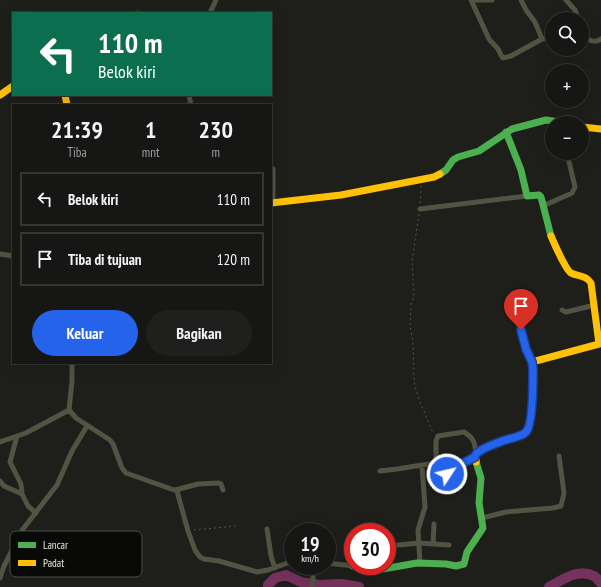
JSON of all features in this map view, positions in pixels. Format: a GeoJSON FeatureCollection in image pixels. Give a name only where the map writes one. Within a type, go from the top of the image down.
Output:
{"type":"FeatureCollection","features":[{"type":"Feature","properties":{"kind":"street"},"geometry":{"type":"LineString","coordinates":[[210,12],[216,0]]}},
{"type":"Feature","properties":{"kind":"street"},"geometry":{"type":"LineString","coordinates":[[492,0],[471,0],[489,39],[492,44],[498,48],[503,58],[511,56],[545,38]]}},
{"type":"Feature","properties":{"kind":"street"},"geometry":{"type":"LineString","coordinates":[[521,0],[535,22],[542,39]]}},
{"type":"Feature","properties":{"kind":"street"},"geometry":{"type":"LineString","coordinates":[[566,0],[576,12]]}},
{"type":"Feature","properties":{"kind":"street"},"geometry":{"type":"LineString","coordinates":[[589,40],[592,42],[601,39]]}},
{"type":"Feature","properties":{"kind":"street"},"geometry":{"type":"LineString","coordinates":[[0,95],[12,87]]}},
{"type":"Feature","properties":{"kind":"street"},"geometry":{"type":"LineString","coordinates":[[273,169],[272,203],[342,195],[440,175],[455,158],[479,151],[506,132],[537,122],[545,121]]}},
{"type":"Feature","properties":{"kind":"street"},"geometry":{"type":"LineString","coordinates":[[589,128],[601,129]]}},
{"type":"Feature","properties":{"kind":"street"},"geometry":{"type":"LineString","coordinates":[[506,132],[520,170],[527,196]]}},
{"type":"Feature","properties":{"kind":"street"},"geometry":{"type":"LineString","coordinates":[[543,206],[572,193],[574,190],[568,160]]}},
{"type":"Feature","properties":{"kind":"street"},"geometry":{"type":"LineString","coordinates":[[420,209],[539,195],[542,199],[551,237],[569,271],[573,275],[586,277],[590,280],[600,344],[532,362]]}},
{"type":"Feature","properties":{"kind":"street"},"geometry":{"type":"LineString","coordinates":[[0,254],[12,256]]}},
{"type":"Feature","properties":{"kind":"street"},"geometry":{"type":"LineString","coordinates":[[562,310],[570,312],[595,306]]}},
{"type":"Feature","properties":{"kind":"street"},"geometry":{"type":"LineString","coordinates":[[450,483],[447,471],[476,456],[482,450],[505,439],[521,435],[529,430],[531,420],[533,369],[532,362],[528,355],[519,326]]}},
{"type":"Feature","properties":{"kind":"street"},"geometry":{"type":"LineString","coordinates":[[72,364],[69,410],[76,418],[110,440],[122,468],[126,472],[175,490],[178,493],[188,531],[195,550],[200,557],[257,572],[284,564]]}},
{"type":"Feature","properties":{"kind":"street"},"geometry":{"type":"LineString","coordinates":[[0,442],[26,433],[69,410]]}},
{"type":"Feature","properties":{"kind":"street"},"geometry":{"type":"LineString","coordinates":[[23,531],[57,485],[72,451],[87,426]]}},
{"type":"Feature","properties":{"kind":"street"},"geometry":{"type":"LineString","coordinates":[[380,471],[435,462],[436,441],[438,436],[464,432],[472,436],[475,444],[481,478],[479,503],[483,524],[482,531],[467,552],[464,564],[456,566],[420,563],[396,567]]}},
{"type":"Feature","properties":{"kind":"street"},"geometry":{"type":"LineString","coordinates":[[17,436],[10,462],[21,484],[22,494],[28,506],[36,513]]}},
{"type":"Feature","properties":{"kind":"street"},"geometry":{"type":"LineString","coordinates":[[482,518],[499,513],[561,506],[564,493],[559,456]]}},
{"type":"Feature","properties":{"kind":"street"},"geometry":{"type":"LineString","coordinates":[[420,563],[419,524],[425,507],[422,465]]}},
{"type":"Feature","properties":{"kind":"street"},"geometry":{"type":"LineString","coordinates":[[0,480],[4,486],[22,494]]}},
{"type":"Feature","properties":{"kind":"street"},"geometry":{"type":"LineString","coordinates":[[175,490],[198,484],[218,483],[221,484],[222,490]]}},
{"type":"Feature","properties":{"kind":"street"},"geometry":{"type":"LineString","coordinates":[[433,544],[434,524]]}},
{"type":"Feature","properties":{"kind":"street"},"geometry":{"type":"LineString","coordinates":[[267,529],[271,556],[275,568]]}},
{"type":"Feature","properties":{"kind":"street"},"geometry":{"type":"LineString","coordinates":[[398,545],[419,543],[449,546]]}},
{"type":"Feature","properties":{"kind":"street"},"geometry":{"type":"LineString","coordinates":[[0,578],[10,555]]}},
{"type":"Feature","properties":{"kind":"street"},"geometry":{"type":"LineString","coordinates":[[312,587],[313,575]]}},
{"type":"Feature","properties":{"kind":"path"},"geometry":{"type":"LineString","coordinates":[[421,180],[420,209],[412,262],[414,296],[411,305],[410,326],[414,342],[415,386],[436,441]]}},
{"type":"Feature","properties":{"kind":"path"},"geometry":{"type":"LineString","coordinates":[[188,531],[236,526]]}},
{"type":"Feature","properties":{"kind":"waterway"},"geometry":{"type":"LineString","coordinates":[[549,587],[565,578],[582,573],[594,576],[601,583]]}},
{"type":"Feature","properties":{"kind":"waterway"},"geometry":{"type":"LineString","coordinates":[[268,587],[268,585],[275,578],[286,575],[301,582],[319,585],[341,584],[359,587]]}},
{"type":"Feature","properties":{"kind":"traffic: fast"},"geometry":{"type":"LineString","coordinates":[[440,174],[446,170],[453,160],[479,151],[512,129],[545,120]]}},
{"type":"Feature","properties":{"kind":"traffic: fast"},"geometry":{"type":"LineString","coordinates":[[506,132],[521,170],[527,196],[539,195],[541,197],[551,236]]}},
{"type":"Feature","properties":{"kind":"traffic: fast"},"geometry":{"type":"LineString","coordinates":[[396,567],[417,563],[446,564],[456,566],[464,564],[467,552],[483,528],[479,503],[481,478],[476,462]]}},
{"type":"Feature","properties":{"kind":"traffic: slow"},"geometry":{"type":"LineString","coordinates":[[0,95],[12,87]]}},
{"type":"Feature","properties":{"kind":"traffic: slow"},"geometry":{"type":"LineString","coordinates":[[65,96],[67,104]]}},
{"type":"Feature","properties":{"kind":"traffic: slow"},"geometry":{"type":"LineString","coordinates":[[589,128],[601,129]]}},
{"type":"Feature","properties":{"kind":"traffic: slow"},"geometry":{"type":"LineString","coordinates":[[272,203],[341,195],[434,177],[440,174]]}},
{"type":"Feature","properties":{"kind":"traffic: slow"},"geometry":{"type":"LineString","coordinates":[[476,462],[476,454],[481,450],[521,435],[526,431],[529,423],[532,402],[532,362],[599,344],[591,283],[582,276],[569,271],[551,236]]}},
{"type":"Feature","properties":{"kind":"route"},"geometry":{"type":"LineString","coordinates":[[447,474],[447,471],[475,457],[476,454],[482,450],[505,439],[526,433],[529,430],[531,420],[533,369],[521,330]]}}]}
